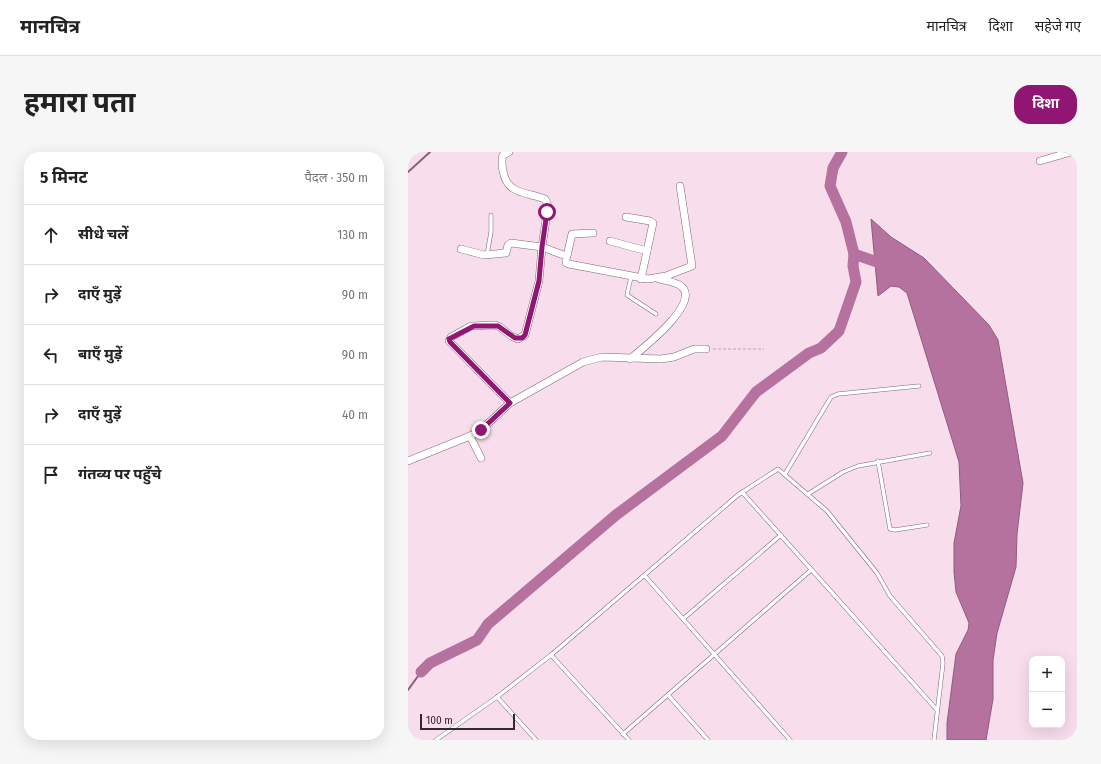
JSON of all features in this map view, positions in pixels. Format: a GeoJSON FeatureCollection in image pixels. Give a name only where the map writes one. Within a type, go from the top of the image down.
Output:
{"type":"FeatureCollection","features":[{"type":"Feature","properties":{"kind":"street"},"geometry":{"type":"LineString","coordinates":[[509,152],[503,156],[502,161],[505,180],[510,186],[521,194],[540,198],[548,202],[539,281],[527,329],[522,338],[515,338],[498,326],[474,326],[449,339],[450,342],[510,403]]}},
{"type":"Feature","properties":{"kind":"street"},"geometry":{"type":"LineString","coordinates":[[1040,161],[1072,152]]}},
{"type":"Feature","properties":{"kind":"street"},"geometry":{"type":"LineString","coordinates":[[657,278],[692,266],[680,186]]}},
{"type":"Feature","properties":{"kind":"street"},"geometry":{"type":"LineString","coordinates":[[626,217],[652,222],[642,278]]}},
{"type":"Feature","properties":{"kind":"street"},"geometry":{"type":"LineString","coordinates":[[593,233],[572,234],[566,256],[567,263],[631,277],[657,278],[682,286],[684,290],[685,302],[678,313],[630,359]]}},
{"type":"Feature","properties":{"kind":"street"},"geometry":{"type":"LineString","coordinates":[[610,241],[647,251]]}},
{"type":"Feature","properties":{"kind":"street"},"geometry":{"type":"LineString","coordinates":[[460,249],[487,256],[506,253],[508,245],[511,243],[542,247],[566,256]]}},
{"type":"Feature","properties":{"kind":"street"},"geometry":{"type":"LineString","coordinates":[[408,461],[470,436],[481,430],[510,403],[583,362],[602,357],[661,359],[674,357],[694,349],[706,349]]}},
{"type":"Feature","properties":{"kind":"street"},"geometry":{"type":"LineString","coordinates":[[470,436],[481,458]]}},
{"type":"Feature","properties":{"kind":"lane"},"geometry":{"type":"LineString","coordinates":[[487,256],[491,232],[491,215]]}},
{"type":"Feature","properties":{"kind":"lane"},"geometry":{"type":"LineString","coordinates":[[631,277],[627,295],[656,314]]}},
{"type":"Feature","properties":{"kind":"lane"},"geometry":{"type":"LineString","coordinates":[[785,474],[830,397],[838,394],[919,386]]}},
{"type":"Feature","properties":{"kind":"lane"},"geometry":{"type":"LineString","coordinates":[[808,494],[843,472],[858,466],[878,461],[930,453]]}},
{"type":"Feature","properties":{"kind":"lane"},"geometry":{"type":"LineString","coordinates":[[878,461],[890,529],[895,530],[927,525]]}},
{"type":"Feature","properties":{"kind":"lane"},"geometry":{"type":"LineString","coordinates":[[436,740],[497,697],[552,655],[742,492],[775,469],[780,469],[827,511],[877,573],[890,596],[942,656],[943,663],[934,740]]}},
{"type":"Feature","properties":{"kind":"lane"},"geometry":{"type":"LineString","coordinates":[[742,492],[937,710]]}},
{"type":"Feature","properties":{"kind":"lane"},"geometry":{"type":"LineString","coordinates":[[683,619],[780,535]]}},
{"type":"Feature","properties":{"kind":"lane"},"geometry":{"type":"LineString","coordinates":[[623,734],[811,570]]}},
{"type":"Feature","properties":{"kind":"lane"},"geometry":{"type":"LineString","coordinates":[[645,576],[790,740]]}},
{"type":"Feature","properties":{"kind":"lane"},"geometry":{"type":"LineString","coordinates":[[552,655],[629,740]]}},
{"type":"Feature","properties":{"kind":"lane"},"geometry":{"type":"LineString","coordinates":[[668,695],[708,740]]}},
{"type":"Feature","properties":{"kind":"lane"},"geometry":{"type":"LineString","coordinates":[[497,697],[536,740]]}},
{"type":"Feature","properties":{"kind":"path"},"geometry":{"type":"LineString","coordinates":[[706,349],[764,349]]}},
{"type":"Feature","properties":{"kind":"shaded area"},"geometry":{"type":"Polygon","coordinates":[[[871,219],[891,237],[924,258],[989,325],[998,340],[1023,483],[1017,534],[1016,567],[997,633],[993,660],[993,699],[986,740],[947,740],[947,723],[956,654],[968,630],[969,623],[956,592],[954,572],[954,543],[961,506],[959,462],[907,293],[899,287],[891,286],[878,296],[871,219]]]}},
{"type":"Feature","properties":{"kind":"waterway"},"geometry":{"type":"LineString","coordinates":[[408,172],[430,152]]}},
{"type":"Feature","properties":{"kind":"waterway"},"geometry":{"type":"LineString","coordinates":[[421,672],[430,663],[477,640],[488,624],[616,515],[722,436],[756,392],[809,353],[821,348],[839,331],[856,282],[853,266],[854,254],[846,222],[830,186],[833,168],[842,152]]}},
{"type":"Feature","properties":{"kind":"waterway"},"geometry":{"type":"LineString","coordinates":[[854,254],[877,262],[887,268]]}},
{"type":"Feature","properties":{"kind":"waterway"},"geometry":{"type":"LineString","coordinates":[[408,690],[421,672]]}},
{"type":"Feature","properties":{"kind":"route"},"geometry":{"type":"LineString","coordinates":[[481,430],[510,403],[450,342],[449,339],[471,326],[491,327],[495,325],[518,339],[525,335],[539,281],[547,212]]}}]}
